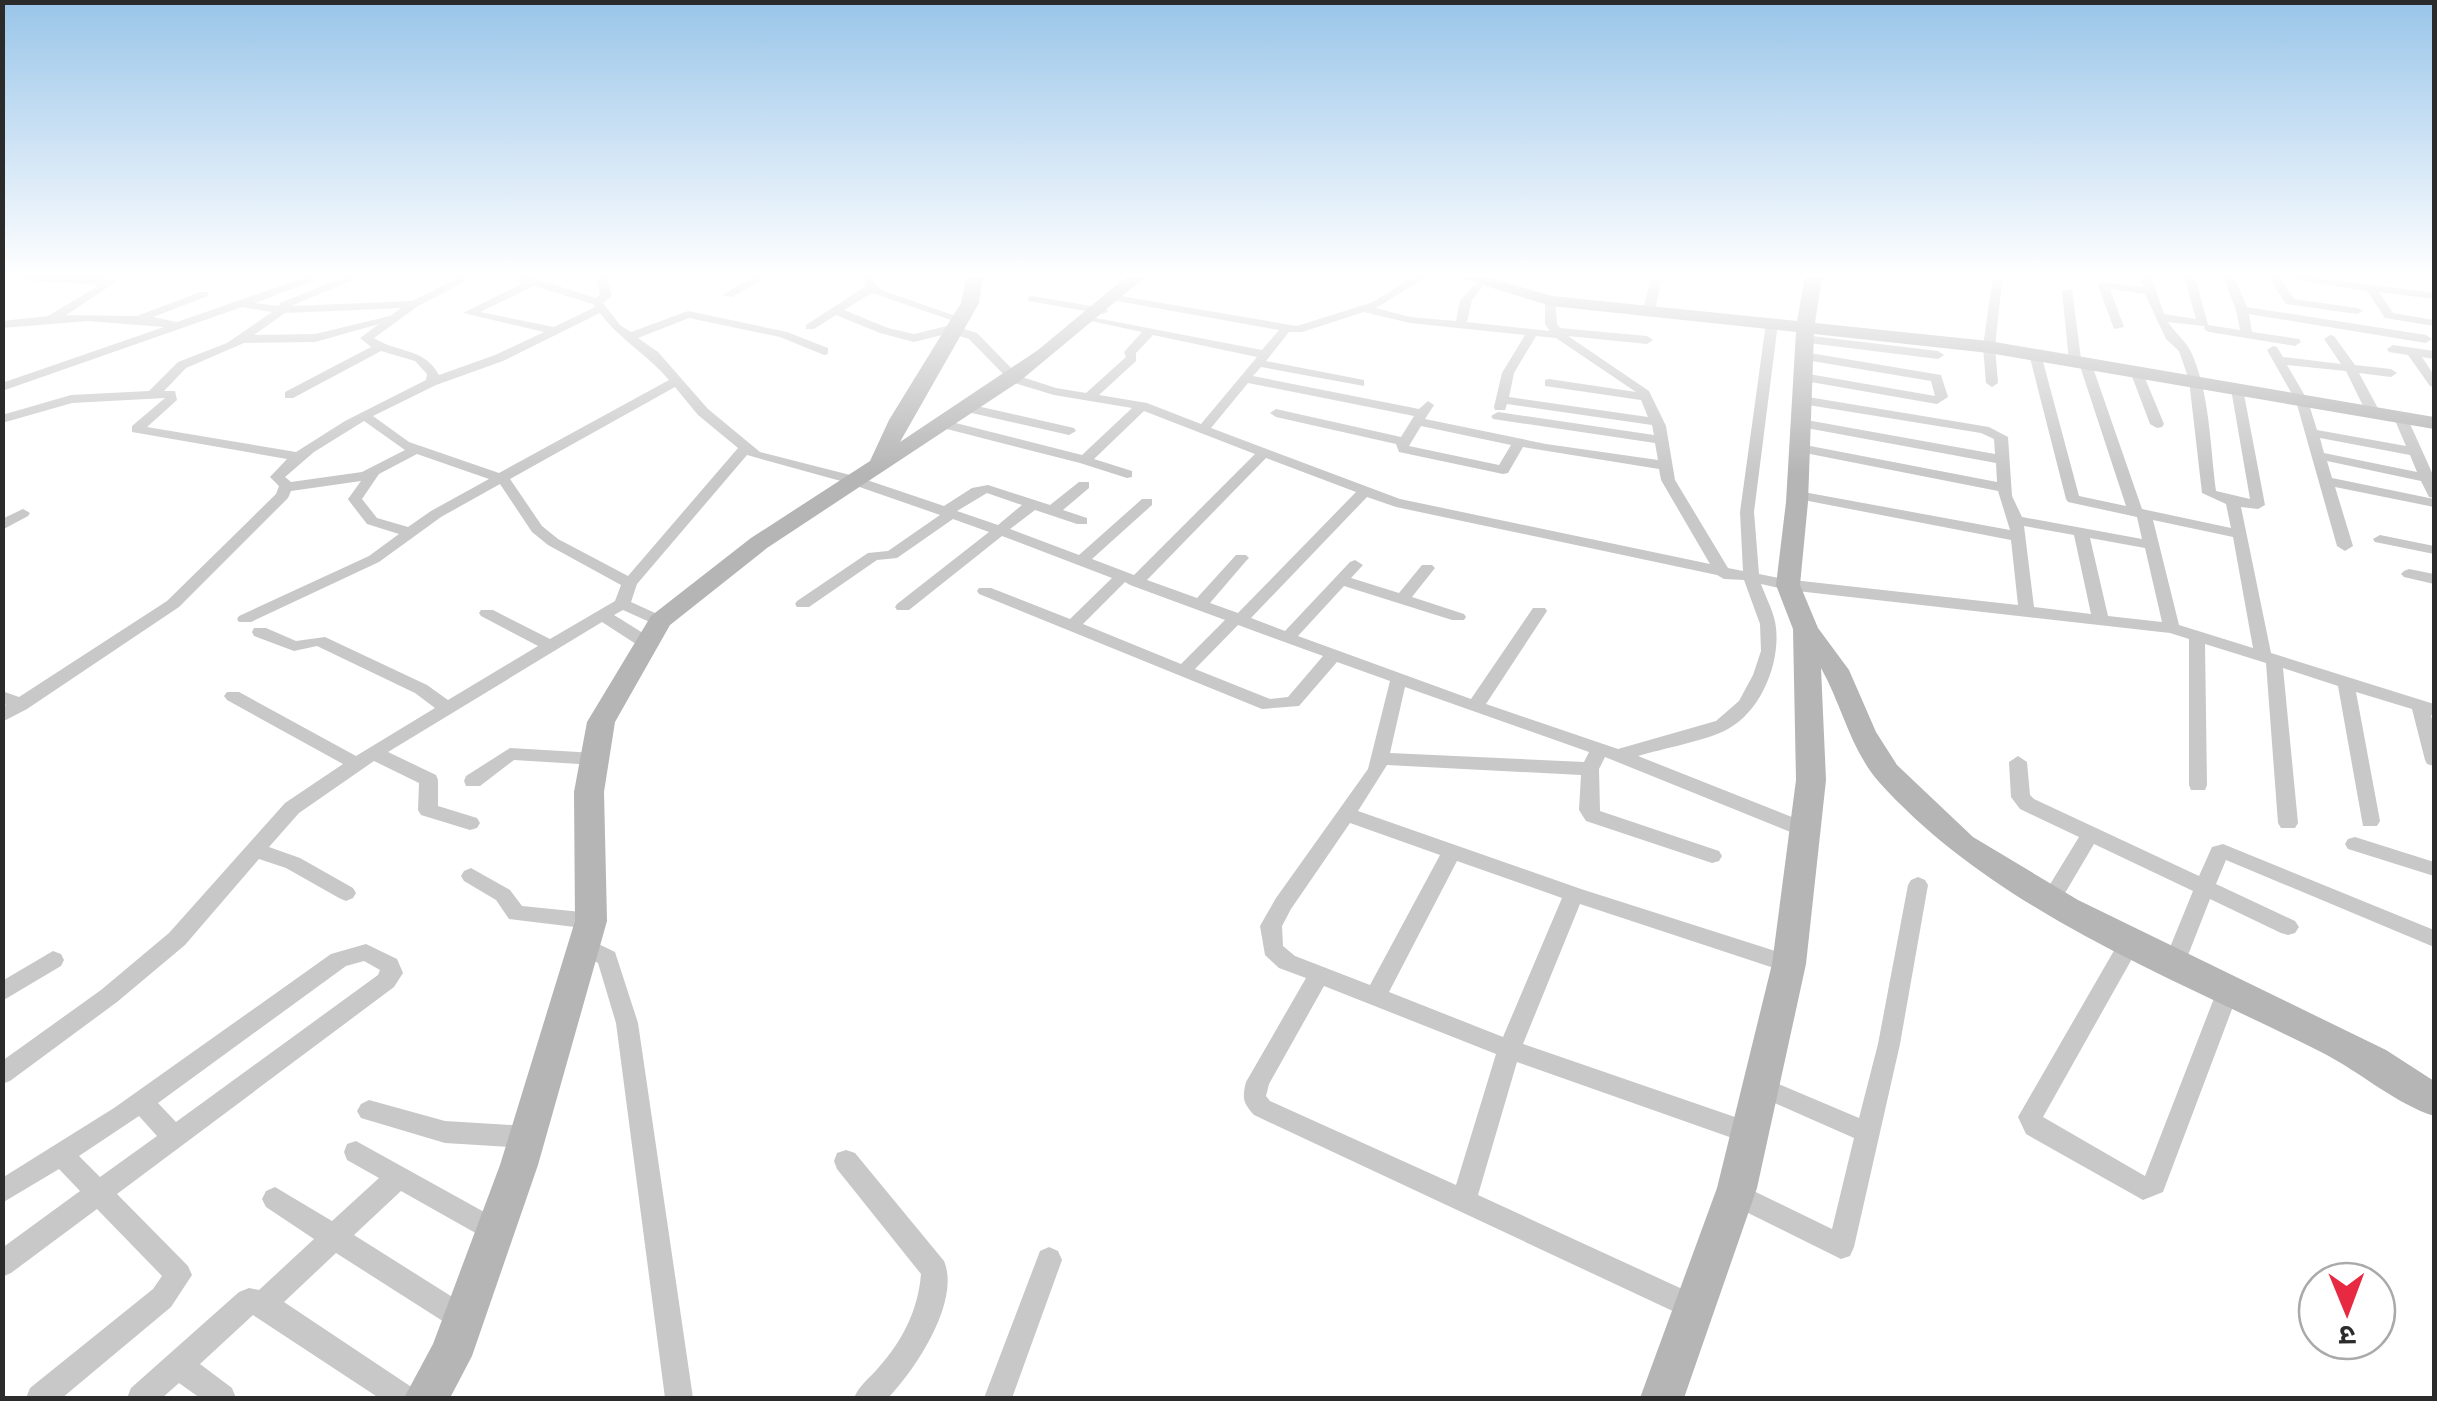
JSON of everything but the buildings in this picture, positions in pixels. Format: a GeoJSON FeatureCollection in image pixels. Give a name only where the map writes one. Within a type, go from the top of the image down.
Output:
{"type":"FeatureCollection","features":[{"type":"Feature","properties":{"kind":"street"},"geometry":{"type":"LineString","coordinates":[[2,387],[126,342]]}},
{"type":"Feature","properties":{"kind":"street"},"geometry":{"type":"LineString","coordinates":[[154,392],[182,365],[235,342]]}},
{"type":"Feature","properties":{"kind":"street"},"geometry":{"type":"LineString","coordinates":[[372,342],[419,358],[433,373],[432,382]]}},
{"type":"Feature","properties":{"kind":"street"},"geometry":{"type":"LineString","coordinates":[[287,487],[277,477],[300,457],[366,416],[432,382],[454,378],[528,342]]}},
{"type":"Feature","properties":{"kind":"street"},"geometry":{"type":"LineString","coordinates":[[636,342],[654,354],[745,449],[866,473],[948,513],[1475,707],[1609,752],[1805,830]]}},
{"type":"Feature","properties":{"kind":"street"},"geometry":{"type":"LineString","coordinates":[[803,342],[824,351]]}},
{"type":"Feature","properties":{"kind":"street"},"geometry":{"type":"LineString","coordinates":[[866,473],[901,424],[910,420],[947,342]]}},
{"type":"Feature","properties":{"kind":"street"},"geometry":{"type":"LineString","coordinates":[[984,342],[1015,379],[1088,398],[1142,406],[1396,503],[1724,574],[2172,628],[2427,707],[2434,760]]}},
{"type":"Feature","properties":{"kind":"street"},"geometry":{"type":"LineString","coordinates":[[426,1398],[463,1320],[528,1137],[587,933],[588,792],[601,722],[652,632],[759,543],[1015,379],[1062,342]]}},
{"type":"Feature","properties":{"kind":"street"},"geometry":{"type":"LineString","coordinates":[[1088,398],[1132,358],[1130,352],[1139,342]]}},
{"type":"Feature","properties":{"kind":"street"},"geometry":{"type":"LineString","coordinates":[[1193,342],[1360,383]]}},
{"type":"Feature","properties":{"kind":"street"},"geometry":{"type":"LineString","coordinates":[[1204,428],[1276,342]]}},
{"type":"Feature","properties":{"kind":"street"},"geometry":{"type":"LineString","coordinates":[[1490,436],[1508,372],[1527,342]]}},
{"type":"Feature","properties":{"kind":"street"},"geometry":{"type":"LineString","coordinates":[[1571,342],[1646,396],[1662,440],[1664,465],[1724,574]]}},
{"type":"Feature","properties":{"kind":"street"},"geometry":{"type":"LineString","coordinates":[[1382,758],[1590,769],[1609,752],[1722,725],[1746,704],[1762,675],[1768,651],[1768,624],[1751,578],[1748,512],[1770,342]]}},
{"type":"Feature","properties":{"kind":"street"},"geometry":{"type":"LineString","coordinates":[[1782,342],[1803,381],[2005,488]]}},
{"type":"Feature","properties":{"kind":"street"},"geometry":{"type":"LineString","coordinates":[[1807,342],[1788,584],[1806,629],[1836,670],[1862,733],[1887,772],[1962,845],[2051,899],[2374,1061],[2434,1100]]}},
{"type":"Feature","properties":{"kind":"street"},"geometry":{"type":"LineString","coordinates":[[1990,342],[1992,382]]}},
{"type":"Feature","properties":{"kind":"street"},"geometry":{"type":"LineString","coordinates":[[2078,342],[2080,361],[2151,544],[2172,628]]}},
{"type":"Feature","properties":{"kind":"street"},"geometry":{"type":"LineString","coordinates":[[2179,342],[2194,380],[2209,493],[2258,505],[2238,389]]}},
{"type":"Feature","properties":{"kind":"street"},"geometry":{"type":"LineString","coordinates":[[2333,342],[2374,414]]}},
{"type":"Feature","properties":{"kind":"street"},"geometry":{"type":"LineString","coordinates":[[1803,381],[1989,347],[2434,423]]}},
{"type":"Feature","properties":{"kind":"street"},"geometry":{"type":"LineString","coordinates":[[290,394],[380,348]]}},
{"type":"Feature","properties":{"kind":"street"},"geometry":{"type":"LineString","coordinates":[[2393,349],[2434,355]]}},
{"type":"Feature","properties":{"kind":"street"},"geometry":{"type":"LineString","coordinates":[[2412,352],[2434,383]]}},
{"type":"Feature","properties":{"kind":"street"},"geometry":{"type":"LineString","coordinates":[[2035,354],[2066,462],[2070,495],[2084,504],[2240,534]]}},
{"type":"Feature","properties":{"kind":"street"},"geometry":{"type":"LineString","coordinates":[[1803,381],[1938,355]]}},
{"type":"Feature","properties":{"kind":"street"},"geometry":{"type":"LineString","coordinates":[[2344,546],[2329,482],[2302,401],[2276,355],[2391,373]]}},
{"type":"Feature","properties":{"kind":"street"},"geometry":{"type":"LineString","coordinates":[[2136,370],[2157,424]]}},
{"type":"Feature","properties":{"kind":"street"},"geometry":{"type":"LineString","coordinates":[[1937,378],[1942,397],[1937,400],[1803,381],[1937,378]]}},
{"type":"Feature","properties":{"kind":"street"},"geometry":{"type":"LineString","coordinates":[[1247,379],[1423,414],[1519,442],[1664,465]]}},
{"type":"Feature","properties":{"kind":"street"},"geometry":{"type":"LineString","coordinates":[[245,619],[374,559],[406,532],[676,380]]}},
{"type":"Feature","properties":{"kind":"street"},"geometry":{"type":"LineString","coordinates":[[1803,381],[2001,437],[2005,488],[2016,528],[2027,612]]}},
{"type":"Feature","properties":{"kind":"street"},"geometry":{"type":"LineString","coordinates":[[1803,381],[2004,460]]}},
{"type":"Feature","properties":{"kind":"street"},"geometry":{"type":"LineString","coordinates":[[1549,384],[1646,396]]}},
{"type":"Feature","properties":{"kind":"street"},"geometry":{"type":"LineString","coordinates":[[2,419],[70,399],[154,392],[174,395],[137,429],[300,457]]}},
{"type":"Feature","properties":{"kind":"street"},"geometry":{"type":"LineString","coordinates":[[1502,400],[1657,422]]}},
{"type":"Feature","properties":{"kind":"street"},"geometry":{"type":"LineString","coordinates":[[1085,460],[1142,406]]}},
{"type":"Feature","properties":{"kind":"street"},"geometry":{"type":"LineString","coordinates":[[968,408],[1069,431]]}},
{"type":"Feature","properties":{"kind":"street"},"geometry":{"type":"LineString","coordinates":[[1276,413],[1405,442]]}},
{"type":"Feature","properties":{"kind":"street"},"geometry":{"type":"LineString","coordinates":[[1423,414],[1404,449],[1503,470],[1519,442]]}},
{"type":"Feature","properties":{"kind":"street"},"geometry":{"type":"LineString","coordinates":[[366,416],[416,450],[502,479],[537,529],[553,542],[630,583]]}},
{"type":"Feature","properties":{"kind":"street"},"geometry":{"type":"LineString","coordinates":[[1498,416],[1662,440]]}},
{"type":"Feature","properties":{"kind":"street"},"geometry":{"type":"LineString","coordinates":[[2402,418],[2434,494]]}},
{"type":"Feature","properties":{"kind":"street"},"geometry":{"type":"LineString","coordinates":[[944,424],[1127,474]]}},
{"type":"Feature","properties":{"kind":"street"},"geometry":{"type":"LineString","coordinates":[[2312,433],[2417,452]]}},
{"type":"Feature","properties":{"kind":"street"},"geometry":{"type":"LineString","coordinates":[[2,1074],[109,996],[178,939],[292,808],[365,758],[622,604],[630,583],[745,449]]}},
{"type":"Feature","properties":{"kind":"street"},"geometry":{"type":"LineString","coordinates":[[2,716],[173,604],[287,487],[368,474],[416,450]]}},
{"type":"Feature","properties":{"kind":"street"},"geometry":{"type":"LineString","coordinates":[[1072,625],[1129,580],[1262,455]]}},
{"type":"Feature","properties":{"kind":"street"},"geometry":{"type":"LineString","coordinates":[[2320,456],[2428,478]]}},
{"type":"Feature","properties":{"kind":"street"},"geometry":{"type":"LineString","coordinates":[[368,474],[375,477],[355,499],[372,521],[406,532]]}},
{"type":"Feature","properties":{"kind":"street"},"geometry":{"type":"LineString","coordinates":[[2329,482],[2434,503]]}},
{"type":"Feature","properties":{"kind":"street"},"geometry":{"type":"LineString","coordinates":[[1052,511],[1084,485]]}},
{"type":"Feature","properties":{"kind":"street"},"geometry":{"type":"LineString","coordinates":[[803,604],[873,556],[892,554],[982,488],[1082,520]]}},
{"type":"Feature","properties":{"kind":"street"},"geometry":{"type":"LineString","coordinates":[[1184,670],[1364,491]]}},
{"type":"Feature","properties":{"kind":"street"},"geometry":{"type":"LineString","coordinates":[[1798,495],[2151,544]]}},
{"type":"Feature","properties":{"kind":"street"},"geometry":{"type":"LineString","coordinates":[[2233,501],[2269,657],[2288,823]]}},
{"type":"Feature","properties":{"kind":"street"},"geometry":{"type":"LineString","coordinates":[[1080,562],[1147,502]]}},
{"type":"Feature","properties":{"kind":"street"},"geometry":{"type":"LineString","coordinates":[[903,607],[1033,504]]}},
{"type":"Feature","properties":{"kind":"street"},"geometry":{"type":"LineString","coordinates":[[2,526],[23,513]]}},
{"type":"Feature","properties":{"kind":"street"},"geometry":{"type":"LineString","coordinates":[[2081,532],[2101,620]]}},
{"type":"Feature","properties":{"kind":"street"},"geometry":{"type":"LineString","coordinates":[[2380,539],[2434,550]]}},
{"type":"Feature","properties":{"kind":"street"},"geometry":{"type":"LineString","coordinates":[[1199,605],[1241,558]]}},
{"type":"Feature","properties":{"kind":"street"},"geometry":{"type":"LineString","coordinates":[[1288,637],[1355,566]]}},
{"type":"Feature","properties":{"kind":"street"},"geometry":{"type":"LineString","coordinates":[[1402,600],[1427,568]]}},
{"type":"Feature","properties":{"kind":"street"},"geometry":{"type":"LineString","coordinates":[[2409,574],[2434,580]]}},
{"type":"Feature","properties":{"kind":"street"},"geometry":{"type":"LineString","coordinates":[[1342,580],[1458,617]]}},
{"type":"Feature","properties":{"kind":"street"},"geometry":{"type":"LineString","coordinates":[[985,591],[1252,699],[1286,705],[1334,654]]}},
{"type":"Feature","properties":{"kind":"street"},"geometry":{"type":"LineString","coordinates":[[622,604],[652,632]]}},
{"type":"Feature","properties":{"kind":"street"},"geometry":{"type":"LineString","coordinates":[[1475,707],[1540,611]]}},
{"type":"Feature","properties":{"kind":"street"},"geometry":{"type":"LineString","coordinates":[[487,613],[550,646]]}},
{"type":"Feature","properties":{"kind":"street"},"geometry":{"type":"LineString","coordinates":[[602,615],[652,632]]}},
{"type":"Feature","properties":{"kind":"street"},"geometry":{"type":"LineString","coordinates":[[1662,1398],[1735,1194],[1789,964],[1811,780],[1806,629]]}},
{"type":"Feature","properties":{"kind":"street"},"geometry":{"type":"LineString","coordinates":[[260,632],[294,646],[319,641],[421,689],[448,708]]}},
{"type":"Feature","properties":{"kind":"street"},"geometry":{"type":"LineString","coordinates":[[2197,636],[2198,785]]}},
{"type":"Feature","properties":{"kind":"street"},"geometry":{"type":"LineString","coordinates":[[1399,678],[1382,758],[1348,816],[1270,926],[1273,950],[1287,962],[1509,1049],[1752,1134]]}},
{"type":"Feature","properties":{"kind":"street"},"geometry":{"type":"LineString","coordinates":[[2346,681],[2370,821]]}},
{"type":"Feature","properties":{"kind":"street"},"geometry":{"type":"LineString","coordinates":[[2,696],[21,706]]}},
{"type":"Feature","properties":{"kind":"street"},"geometry":{"type":"LineString","coordinates":[[233,696],[290,731],[429,780],[428,810],[470,823]]}},
{"type":"Feature","properties":{"kind":"street"},"geometry":{"type":"LineString","coordinates":[[473,781],[510,754],[595,759]]}},
{"type":"Feature","properties":{"kind":"street"},"geometry":{"type":"LineString","coordinates":[[2018,762],[2023,800],[2288,927]]}},
{"type":"Feature","properties":{"kind":"street"},"geometry":{"type":"LineString","coordinates":[[1590,769],[1589,810],[1593,816],[1712,856]]}},
{"type":"Feature","properties":{"kind":"street"},"geometry":{"type":"LineString","coordinates":[[1348,816],[1789,964]]}},
{"type":"Feature","properties":{"kind":"street"},"geometry":{"type":"LineString","coordinates":[[2051,899],[2090,834]]}},
{"type":"Feature","properties":{"kind":"street"},"geometry":{"type":"LineString","coordinates":[[2355,844],[2434,870]]}},
{"type":"Feature","properties":{"kind":"street"},"geometry":{"type":"LineString","coordinates":[[254,849],[293,863],[346,893]]}},
{"type":"Feature","properties":{"kind":"street"},"geometry":{"type":"LineString","coordinates":[[2175,962],[2218,852],[2223,851],[2434,939]]}},
{"type":"Feature","properties":{"kind":"street"},"geometry":{"type":"LineString","coordinates":[[1375,997],[1452,852]]}},
{"type":"Feature","properties":{"kind":"street"},"geometry":{"type":"LineString","coordinates":[[471,876],[503,895],[516,913],[587,933],[607,958],[627,1023],[679,1398]]}},
{"type":"Feature","properties":{"kind":"street"},"geometry":{"type":"LineString","coordinates":[[1735,1194],[1840,1247],[1868,1132],[1918,884]]}},
{"type":"Feature","properties":{"kind":"street"},"geometry":{"type":"LineString","coordinates":[[1464,1200],[1509,1049],[1574,894]]}},
{"type":"Feature","properties":{"kind":"street"},"geometry":{"type":"LineString","coordinates":[[2132,940],[2030,1118],[2035,1126],[2143,1188],[2154,1184],[2229,988]]}},
{"type":"Feature","properties":{"kind":"street"},"geometry":{"type":"LineString","coordinates":[[2,1192],[141,1102],[339,960],[366,952],[389,965],[392,973],[386,981],[2,1264]]}},
{"type":"Feature","properties":{"kind":"street"},"geometry":{"type":"LineString","coordinates":[[2,992],[52,960]]}},
{"type":"Feature","properties":{"kind":"street"},"geometry":{"type":"LineString","coordinates":[[1318,975],[1258,1082],[1254,1099],[1283,1119],[1694,1308]]}},
{"type":"Feature","properties":{"kind":"street"},"geometry":{"type":"LineString","coordinates":[[1762,1087],[1868,1132]]}},
{"type":"Feature","properties":{"kind":"street"},"geometry":{"type":"LineString","coordinates":[[141,1102],[174,1137]]}},
{"type":"Feature","properties":{"kind":"street"},"geometry":{"type":"LineString","coordinates":[[369,1111],[445,1132],[528,1137]]}},
{"type":"Feature","properties":{"kind":"street"},"geometry":{"type":"LineString","coordinates":[[356,1152],[495,1232]]}},
{"type":"Feature","properties":{"kind":"street"},"geometry":{"type":"LineString","coordinates":[[40,1398],[162,1298],[179,1274],[61,1154]]}},
{"type":"Feature","properties":{"kind":"street"},"geometry":{"type":"LineString","coordinates":[[846,1161],[935,1270],[933,1288],[908,1353],[898,1370],[868,1398]]}},
{"type":"Feature","properties":{"kind":"street"},"geometry":{"type":"LineString","coordinates":[[264,1304],[398,1178]]}},
{"type":"Feature","properties":{"kind":"street"},"geometry":{"type":"LineString","coordinates":[[275,1199],[463,1320]]}},
{"type":"Feature","properties":{"kind":"street"},"geometry":{"type":"LineString","coordinates":[[998,1398],[1050,1260]]}},
{"type":"Feature","properties":{"kind":"street"},"geometry":{"type":"LineString","coordinates":[[142,1398],[249,1301],[264,1304],[403,1398]]}},
{"type":"Feature","properties":{"kind":"street"},"geometry":{"type":"LineString","coordinates":[[179,1365],[222,1398]]}}]}
